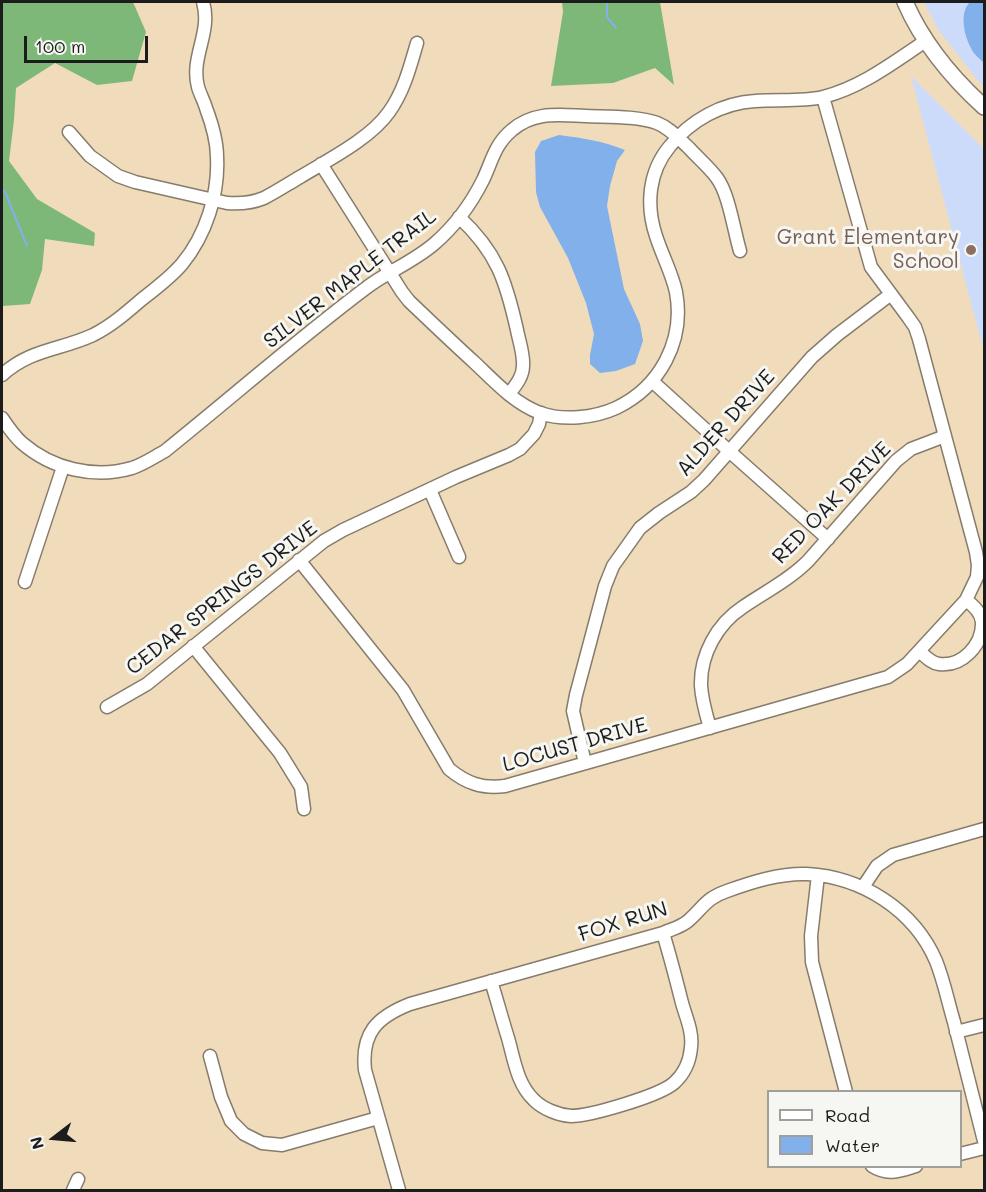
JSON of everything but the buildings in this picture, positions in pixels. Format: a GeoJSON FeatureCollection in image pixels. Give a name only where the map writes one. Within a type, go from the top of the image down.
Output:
{"type":"FeatureCollection","features":[{"type":"Feature","properties":{"kind":"main road"},"geometry":{"type":"LineString","coordinates":[[905,2],[927,40],[954,76],[984,107]]}},
{"type":"Feature","properties":{"kind":"street"},"geometry":{"type":"LineString","coordinates":[[2,375],[19,361],[37,353],[76,342],[114,322],[168,278],[183,263],[196,244],[207,221],[217,177],[218,155],[213,130],[198,88],[196,72],[206,30],[206,10],[203,2]]}},
{"type":"Feature","properties":{"kind":"street"},"geometry":{"type":"LineString","coordinates":[[321,164],[409,301],[509,394],[528,407],[541,413],[582,417],[605,412],[627,402],[652,381],[668,357],[676,329],[676,293],[652,223],[650,191],[660,161],[669,147],[694,123],[709,114],[735,104],[755,100],[803,100],[823,97],[847,89],[866,80],[927,40]]}},
{"type":"Feature","properties":{"kind":"street"},"geometry":{"type":"LineString","coordinates":[[69,132],[90,156],[118,176],[212,200],[240,204],[252,202],[264,198],[321,164],[379,124],[389,112],[404,85],[417,43]]}},
{"type":"Feature","properties":{"kind":"street","name":"LOCUST DRIVE"},"geometry":{"type":"LineString","coordinates":[[299,560],[403,690],[449,768],[459,777],[481,787],[505,786],[888,677],[907,664],[966,600],[977,577],[977,558],[919,339],[912,322],[871,267],[823,97]]}},
{"type":"Feature","properties":{"kind":"street","name":"SILVER MAPLE TRAIL"},"geometry":{"type":"LineString","coordinates":[[2,418],[21,443],[33,452],[75,471],[112,472],[131,468],[157,456],[368,286],[417,257],[453,226],[469,206],[503,138],[513,128],[538,116],[552,114],[639,119],[668,129],[718,179],[725,194],[740,251]]}},
{"type":"Feature","properties":{"kind":"street"},"geometry":{"type":"LineString","coordinates":[[459,217],[490,252],[499,268],[511,304],[523,367],[520,378],[509,394]]}},
{"type":"Feature","properties":{"kind":"street","name":"ALDER DRIVE"},"geometry":{"type":"LineString","coordinates":[[585,763],[573,711],[605,586],[613,566],[640,528],[658,513],[691,492],[812,357],[891,294]]}},
{"type":"Feature","properties":{"kind":"street"},"geometry":{"type":"LineString","coordinates":[[652,381],[828,539]]}},
{"type":"Feature","properties":{"kind":"street","name":"CEDAR SPRINGS DRIVE"},"geometry":{"type":"LineString","coordinates":[[107,707],[147,684],[324,541],[343,530],[520,449],[534,434],[541,413]]}},
{"type":"Feature","properties":{"kind":"street","name":"RED OAK DRIVE"},"geometry":{"type":"LineString","coordinates":[[710,728],[703,702],[702,670],[711,642],[720,627],[741,608],[797,572],[896,461],[911,449],[945,436]]}},
{"type":"Feature","properties":{"kind":"street"},"geometry":{"type":"LineString","coordinates":[[25,582],[63,467]]}},
{"type":"Feature","properties":{"kind":"street"},"geometry":{"type":"LineString","coordinates":[[430,490],[459,557]]}},
{"type":"Feature","properties":{"kind":"street"},"geometry":{"type":"LineString","coordinates":[[919,651],[938,664],[958,661],[969,653],[977,642],[982,623],[973,605],[966,600]]}},
{"type":"Feature","properties":{"kind":"street"},"geometry":{"type":"LineString","coordinates":[[193,646],[280,753],[301,787],[304,809]]}},
{"type":"Feature","properties":{"kind":"street"},"geometry":{"type":"LineString","coordinates":[[863,887],[877,866],[893,855],[984,830]]}},
{"type":"Feature","properties":{"kind":"street"},"geometry":{"type":"LineString","coordinates":[[818,875],[811,936],[812,962],[845,1090]]}},
{"type":"Feature","properties":{"kind":"street","name":"FOX RUN"},"geometry":{"type":"LineString","coordinates":[[399,1191],[365,1070],[364,1058],[365,1046],[370,1035],[376,1024],[385,1016],[402,1007],[663,933],[685,923],[707,901],[727,890],[782,876],[818,875],[863,887],[908,919],[927,945],[941,975],[984,1141]]}},
{"type":"Feature","properties":{"kind":"street"},"geometry":{"type":"LineString","coordinates":[[491,981],[522,1084],[534,1101],[543,1107],[573,1116],[651,1096],[673,1084],[681,1075],[689,1059],[692,1046],[689,1027],[663,933]]}},
{"type":"Feature","properties":{"kind":"street"},"geometry":{"type":"LineString","coordinates":[[956,1032],[984,1024]]}},
{"type":"Feature","properties":{"kind":"street"},"geometry":{"type":"LineString","coordinates":[[210,1056],[221,1097],[231,1120],[244,1134],[262,1143],[282,1144],[300,1141],[378,1118]]}},
{"type":"Feature","properties":{"kind":"street"},"geometry":{"type":"LineString","coordinates":[[962,1154],[984,1148]]}},
{"type":"Feature","properties":{"kind":"street"},"geometry":{"type":"LineString","coordinates":[[874,1168],[887,1173],[911,1168]]}},
{"type":"Feature","properties":{"kind":"shaded area"},"geometry":{"type":"Polygon","coordinates":[[[924,2],[984,2],[984,88],[939,31],[924,2]]]}},
{"type":"Feature","properties":{"kind":"shaded area","name":"Grant Elementary School"},"geometry":{"type":"Polygon","coordinates":[[[911,76],[984,149],[984,352],[911,76]]]}},
{"type":"Feature","properties":{"kind":"green space"},"geometry":{"type":"Polygon","coordinates":[[[2,2],[133,2],[146,32],[132,81],[97,85],[55,63],[16,88],[9,161],[37,199],[95,233],[94,246],[45,239],[42,270],[30,304],[3,306],[2,305],[2,2]]]}},
{"type":"Feature","properties":{"kind":"green space"},"geometry":{"type":"Polygon","coordinates":[[[562,2],[660,2],[674,85],[655,68],[613,83],[551,86],[563,12],[562,2]]]}},
{"type":"Feature","properties":{"kind":"water"},"geometry":{"type":"Polygon","coordinates":[[[970,2],[984,2],[984,63],[972,50],[965,31],[965,12],[970,2]]]}},
{"type":"Feature","properties":{"kind":"water"},"geometry":{"type":"Polygon","coordinates":[[[559,135],[601,142],[625,150],[617,161],[607,206],[624,289],[640,324],[643,341],[635,364],[616,371],[600,373],[590,364],[594,334],[586,303],[568,258],[540,207],[536,192],[535,152],[541,141],[559,135]]]}},
{"type":"Feature","properties":{"kind":"waterway"},"geometry":{"type":"LineString","coordinates":[[607,2],[607,17],[616,28]]}},
{"type":"Feature","properties":{"kind":"waterway"},"geometry":{"type":"LineString","coordinates":[[2,189],[27,246]]}},
{"type":"Feature","properties":{"kind":"place","name":"Grant Elementary School"},"geometry":{"type":"Point","coordinates":[971,250]}}]}
